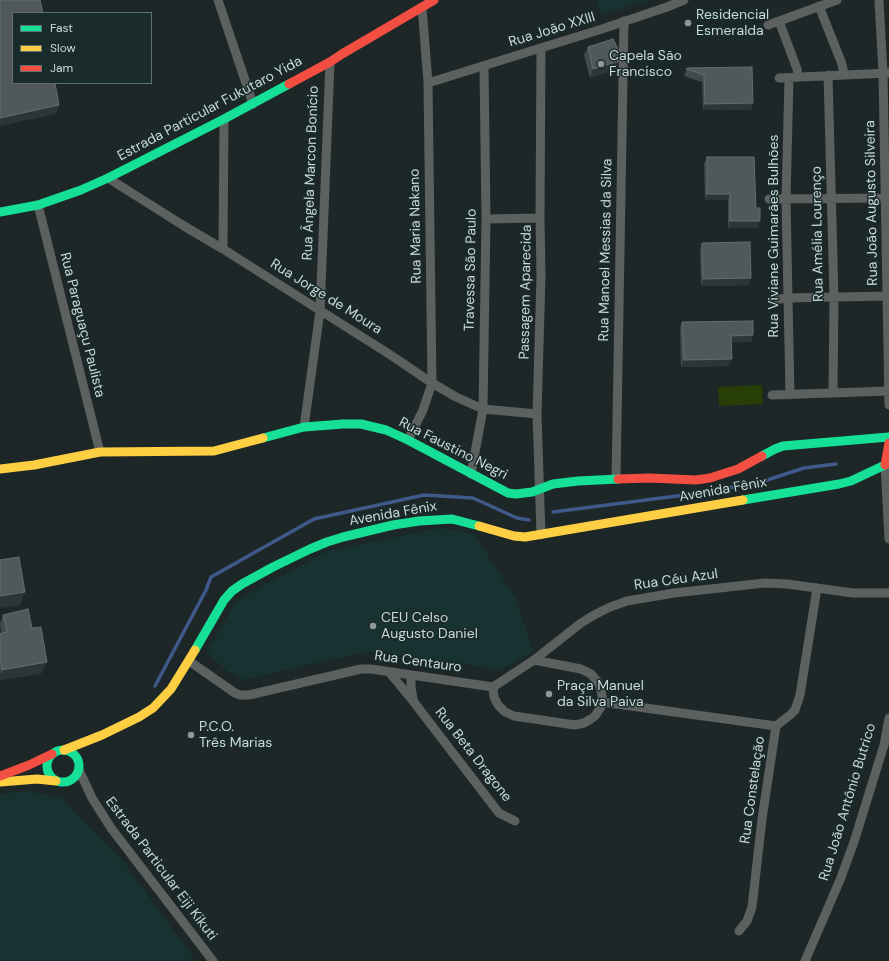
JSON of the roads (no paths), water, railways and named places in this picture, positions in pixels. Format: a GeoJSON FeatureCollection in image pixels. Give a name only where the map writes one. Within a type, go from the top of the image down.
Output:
{"type":"FeatureCollection","features":[{"type":"Feature","properties":{"kind":"street"},"geometry":{"type":"LineString","coordinates":[[218,0],[253,104]]}},
{"type":"Feature","properties":{"kind":"street","name":"Estrada Particular Fukutaro Yida"},"geometry":{"type":"LineString","coordinates":[[0,212],[38,205],[81,190],[108,178],[253,104],[330,62],[434,0]]}},
{"type":"Feature","properties":{"kind":"street","name":"Rua João XXIII"},"geometry":{"type":"LineString","coordinates":[[428,83],[541,48],[686,0]]}},
{"type":"Feature","properties":{"kind":"street"},"geometry":{"type":"LineString","coordinates":[[768,25],[837,0]]}},
{"type":"Feature","properties":{"kind":"street","name":"Rua João Augusto Silveira"},"geometry":{"type":"LineString","coordinates":[[879,0],[884,13],[886,73],[889,405]]}},
{"type":"Feature","properties":{"kind":"street"},"geometry":{"type":"LineString","coordinates":[[819,6],[842,64],[844,75]]}},
{"type":"Feature","properties":{"kind":"street","name":"Rua Maria Nakano"},"geometry":{"type":"LineString","coordinates":[[408,440],[423,410],[432,383],[428,83],[422,7]]}},
{"type":"Feature","properties":{"kind":"street","name":"Rua Manoel Messias da Silva"},"geometry":{"type":"LineString","coordinates":[[616,479],[624,21]]}},
{"type":"Feature","properties":{"kind":"street","name":"Rua Viviane Guimarães Bulhões"},"geometry":{"type":"LineString","coordinates":[[779,21],[798,69],[794,77],[786,199],[790,395]]}},
{"type":"Feature","properties":{"kind":"street","name":"Passagem Aparecida"},"geometry":{"type":"LineString","coordinates":[[541,48],[541,276],[538,414],[541,535]]}},
{"type":"Feature","properties":{"kind":"street","name":"Rua Ângela Marcon Bonício"},"geometry":{"type":"LineString","coordinates":[[304,427],[320,310],[330,62]]}},
{"type":"Feature","properties":{"kind":"street","name":"Travessa São Paulo"},"geometry":{"type":"LineString","coordinates":[[471,474],[483,409],[486,219],[484,66]]}},
{"type":"Feature","properties":{"kind":"street"},"geometry":{"type":"LineString","coordinates":[[779,78],[886,73]]}},
{"type":"Feature","properties":{"kind":"street","name":"Rua Amélia Lourenço"},"geometry":{"type":"LineString","coordinates":[[828,75],[834,297],[834,393]]}},
{"type":"Feature","properties":{"kind":"street"},"geometry":{"type":"LineString","coordinates":[[223,249],[224,119]]}},
{"type":"Feature","properties":{"kind":"street","name":"Rua Jorge de Moura"},"geometry":{"type":"LineString","coordinates":[[108,178],[456,397],[483,409],[538,414]]}},
{"type":"Feature","properties":{"kind":"street"},"geometry":{"type":"LineString","coordinates":[[769,200],[831,199],[887,204]]}},
{"type":"Feature","properties":{"kind":"street","name":"Rua Paraguaçu Paulista"},"geometry":{"type":"LineString","coordinates":[[38,205],[100,452]]}},
{"type":"Feature","properties":{"kind":"street"},"geometry":{"type":"LineString","coordinates":[[486,219],[540,218]]}},
{"type":"Feature","properties":{"kind":"street"},"geometry":{"type":"LineString","coordinates":[[773,300],[788,298],[888,296]]}},
{"type":"Feature","properties":{"kind":"street"},"geometry":{"type":"LineString","coordinates":[[772,395],[888,391]]}},
{"type":"Feature","properties":{"kind":"street","name":"Rua Faustino Negri"},"geometry":{"type":"LineString","coordinates":[[0,469],[34,465],[100,452],[214,451],[304,427],[361,424],[386,430],[408,440],[508,493],[525,494],[553,484],[564,482],[649,478],[696,480],[710,478],[738,469],[783,446],[889,437]]}},
{"type":"Feature","properties":{"kind":"street"},"geometry":{"type":"LineString","coordinates":[[889,443],[887,464],[889,539]]}},
{"type":"Feature","properties":{"kind":"street","name":"Avenida Fênix"},"geometry":{"type":"LineString","coordinates":[[64,750],[93,739],[139,718],[153,708],[171,690],[224,600],[232,591],[273,567],[327,542],[393,525],[442,519],[467,522],[514,536],[525,537],[541,535],[839,484],[851,481],[887,464]]}},
{"type":"Feature","properties":{"kind":"street","name":"Rua Céu Azul"},"geometry":{"type":"LineString","coordinates":[[493,687],[534,660],[581,623],[594,615],[627,601],[674,593],[766,583],[787,584],[853,593],[889,593]]}},
{"type":"Feature","properties":{"kind":"street","name":"Rua Constelação"},"geometry":{"type":"LineString","coordinates":[[739,932],[750,914],[754,896],[762,819],[776,726],[795,710],[800,695],[817,588]]}},
{"type":"Feature","properties":{"kind":"street","name":"Rua Centauro"},"geometry":{"type":"LineString","coordinates":[[189,660],[235,693],[245,695],[360,669],[375,669],[493,687]]}},
{"type":"Feature","properties":{"kind":"street"},"geometry":{"type":"LineString","coordinates":[[493,687],[494,696],[498,705],[505,712],[514,716],[575,725],[584,723],[591,719],[598,711],[602,702],[602,691],[597,681],[591,674],[581,669],[534,660]]}},
{"type":"Feature","properties":{"kind":"street","name":"Rua Beta Dragone"},"geometry":{"type":"LineString","coordinates":[[389,672],[499,813],[515,821]]}},
{"type":"Feature","properties":{"kind":"street"},"geometry":{"type":"LineString","coordinates":[[411,675],[413,701]]}},
{"type":"Feature","properties":{"kind":"street"},"geometry":{"type":"LineString","coordinates":[[602,702],[776,726]]}},
{"type":"Feature","properties":{"kind":"street","name":"Rua João Antônio Butrico"},"geometry":{"type":"LineString","coordinates":[[805,961],[840,880],[854,842],[884,745],[889,718]]}},
{"type":"Feature","properties":{"kind":"street"},"geometry":{"type":"LineString","coordinates":[[0,782],[37,779],[62,782],[70,781],[77,776],[79,766],[93,739]]}},
{"type":"Feature","properties":{"kind":"street"},"geometry":{"type":"LineString","coordinates":[[0,776],[29,765],[58,751],[64,750],[75,755],[79,766]]}},
{"type":"Feature","properties":{"kind":"street"},"geometry":{"type":"LineString","coordinates":[[52,754],[49,759],[47,769],[49,774],[56,781]]}},
{"type":"Feature","properties":{"kind":"street","name":"Estrada Particular Eiji Kikuti"},"geometry":{"type":"LineString","coordinates":[[79,766],[92,798],[111,828],[213,961]]}},
{"type":"Feature","properties":{"kind":"waterway"},"geometry":{"type":"LineString","coordinates":[[553,512],[700,493],[761,482],[804,468],[836,464]]}},
{"type":"Feature","properties":{"kind":"waterway"},"geometry":{"type":"LineString","coordinates":[[155,686],[206,590],[211,577],[314,519],[424,495],[473,498],[517,518],[529,520]]}},
{"type":"Feature","properties":{"kind":"place","name":"Residencial Esmeralda"},"geometry":{"type":"Point","coordinates":[688,23]}},
{"type":"Feature","properties":{"kind":"place","name":"Capela São Francisco"},"geometry":{"type":"Point","coordinates":[601,64]}},
{"type":"Feature","properties":{"kind":"place","name":"CEU Celso Augusto Daniel"},"geometry":{"type":"Point","coordinates":[373,626]}},
{"type":"Feature","properties":{"kind":"place","name":"Praça Manuel da Silva Paiva"},"geometry":{"type":"Point","coordinates":[549,694]}},
{"type":"Feature","properties":{"kind":"place","name":"P.C.O. Três Marias"},"geometry":{"type":"Point","coordinates":[191,735]}}]}
